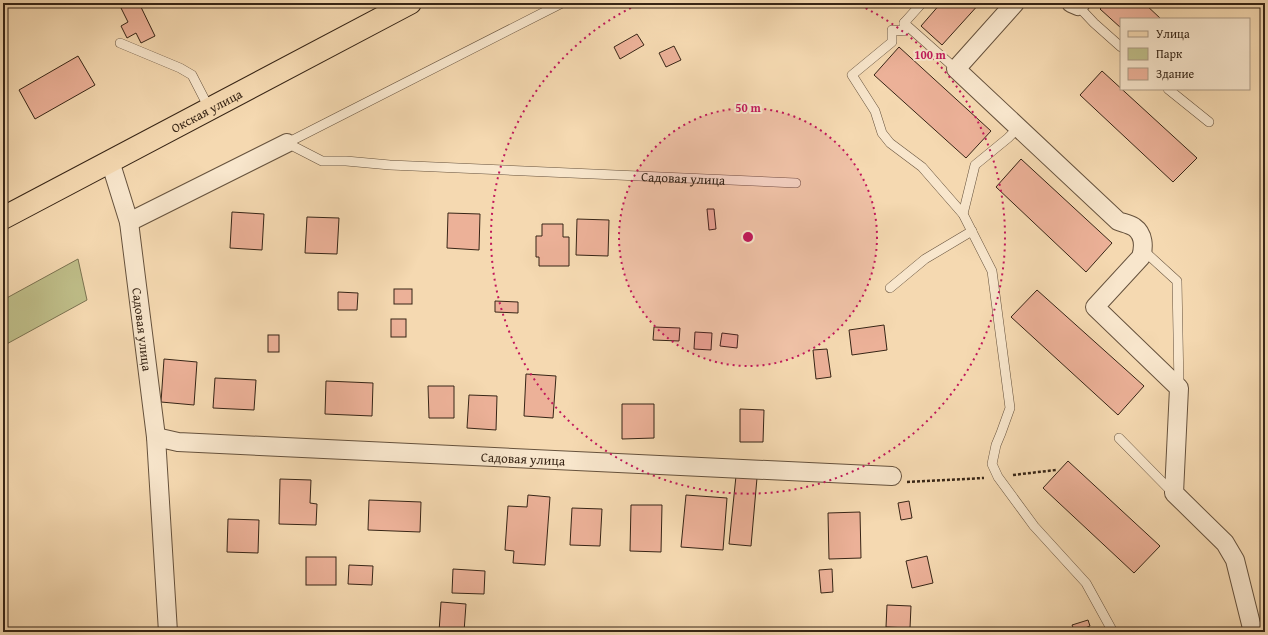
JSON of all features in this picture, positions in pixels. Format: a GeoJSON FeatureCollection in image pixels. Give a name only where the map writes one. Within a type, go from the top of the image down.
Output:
{"type":"FeatureCollection","features":[{"type":"Feature","properties":{"kind":"main road","name":"Окская улица"},"geometry":{"type":"LineString","coordinates":[[3,218],[410,3]]}},
{"type":"Feature","properties":{"kind":"street"},"geometry":{"type":"LineString","coordinates":[[1015,3],[956,69],[1118,221],[1134,227],[1142,236],[1143,250],[1141,257],[1095,307],[1179,388],[1174,493],[1225,543],[1235,560],[1253,632]]}},
{"type":"Feature","properties":{"kind":"street"},"geometry":{"type":"LineString","coordinates":[[129,222],[287,143]]}},
{"type":"Feature","properties":{"kind":"street","name":"Садовая улица"},"geometry":{"type":"LineString","coordinates":[[110,161],[129,222],[156,437],[168,632]]}},
{"type":"Feature","properties":{"kind":"street","name":"Садовая улица"},"geometry":{"type":"LineString","coordinates":[[156,437],[178,442],[892,476]]}},
{"type":"Feature","properties":{"kind":"lane"},"geometry":{"type":"LineString","coordinates":[[287,143],[562,3]]}},
{"type":"Feature","properties":{"kind":"lane"},"geometry":{"type":"LineString","coordinates":[[922,3],[904,23],[904,31],[892,30],[892,42],[852,75],[875,111],[882,133],[890,143],[922,167],[963,214],[992,271],[1010,408],[996,445],[992,464],[998,477],[1034,526],[1086,583],[1113,632]]}},
{"type":"Feature","properties":{"kind":"lane"},"geometry":{"type":"LineString","coordinates":[[1077,4],[1094,23],[1120,46]]}},
{"type":"Feature","properties":{"kind":"lane"},"geometry":{"type":"LineString","coordinates":[[904,23],[956,69]]}},
{"type":"Feature","properties":{"kind":"lane"},"geometry":{"type":"LineString","coordinates":[[120,43],[180,68],[192,75],[209,108]]}},
{"type":"Feature","properties":{"kind":"lane"},"geometry":{"type":"LineString","coordinates":[[1169,90],[1208,122]]}},
{"type":"Feature","properties":{"kind":"lane"},"geometry":{"type":"LineString","coordinates":[[963,214],[975,165],[1019,127]]}},
{"type":"Feature","properties":{"kind":"lane","name":"Садовая улица"},"geometry":{"type":"LineString","coordinates":[[287,143],[322,161],[796,183]]}},
{"type":"Feature","properties":{"kind":"lane"},"geometry":{"type":"LineString","coordinates":[[890,288],[925,259],[972,231]]}},
{"type":"Feature","properties":{"kind":"lane"},"geometry":{"type":"LineString","coordinates":[[1143,250],[1177,281],[1179,388]]}},
{"type":"Feature","properties":{"kind":"lane"},"geometry":{"type":"LineString","coordinates":[[1119,438],[1174,493]]}},
{"type":"Feature","properties":{"kind":"path"},"geometry":{"type":"LineString","coordinates":[[892,476],[896,482],[952,481],[1056,470]]}},
{"type":"Feature","properties":{"kind":"green space"},"geometry":{"type":"Polygon","coordinates":[[[78,259],[87,300],[3,346],[3,300],[78,259]]]}},
{"type":"Feature","properties":{"kind":"building"},"geometry":{"type":"Polygon","coordinates":[[[132,3],[139,3],[155,36],[141,43],[136,33],[127,38],[121,26],[128,22],[121,8],[132,3]]]}},
{"type":"Feature","properties":{"kind":"building"},"geometry":{"type":"Polygon","coordinates":[[[941,3],[980,3],[942,45],[921,26],[941,3]]]}},
{"type":"Feature","properties":{"kind":"building"},"geometry":{"type":"Polygon","coordinates":[[[1106,3],[1144,3],[1160,18],[1120,18],[1120,27],[1100,9],[1106,3]]]}},
{"type":"Feature","properties":{"kind":"building"},"geometry":{"type":"Polygon","coordinates":[[[637,34],[644,45],[620,59],[614,47],[637,34]]]}},
{"type":"Feature","properties":{"kind":"building"},"geometry":{"type":"Polygon","coordinates":[[[674,46],[681,60],[666,67],[659,53],[674,46]]]}},
{"type":"Feature","properties":{"kind":"building"},"geometry":{"type":"Polygon","coordinates":[[[899,47],[991,131],[966,158],[874,75],[899,47]]]}},
{"type":"Feature","properties":{"kind":"building"},"geometry":{"type":"Polygon","coordinates":[[[78,56],[95,85],[35,119],[19,90],[78,56]]]}},
{"type":"Feature","properties":{"kind":"building"},"geometry":{"type":"Polygon","coordinates":[[[1102,71],[1120,87],[1120,90],[1123,90],[1197,158],[1173,182],[1080,95],[1102,71]]]}},
{"type":"Feature","properties":{"kind":"building"},"geometry":{"type":"Polygon","coordinates":[[[1021,159],[1112,243],[1086,272],[996,187],[1021,159]]]}},
{"type":"Feature","properties":{"kind":"building"},"geometry":{"type":"Polygon","coordinates":[[[707,209],[714,209],[716,229],[709,230],[707,209]]]}},
{"type":"Feature","properties":{"kind":"building"},"geometry":{"type":"Polygon","coordinates":[[[232,212],[264,214],[262,250],[230,248],[232,212]]]}},
{"type":"Feature","properties":{"kind":"building"},"geometry":{"type":"Polygon","coordinates":[[[448,213],[480,214],[479,250],[447,248],[448,213]]]}},
{"type":"Feature","properties":{"kind":"building"},"geometry":{"type":"Polygon","coordinates":[[[307,217],[339,218],[337,254],[305,253],[307,217]]]}},
{"type":"Feature","properties":{"kind":"building"},"geometry":{"type":"Polygon","coordinates":[[[577,219],[609,220],[608,256],[576,255],[577,219]]]}},
{"type":"Feature","properties":{"kind":"building"},"geometry":{"type":"Polygon","coordinates":[[[542,224],[563,224],[563,237],[569,237],[569,266],[539,266],[539,257],[536,257],[536,236],[542,236],[542,224]]]}},
{"type":"Feature","properties":{"kind":"building"},"geometry":{"type":"Polygon","coordinates":[[[394,289],[412,289],[412,304],[394,304],[394,289]]]}},
{"type":"Feature","properties":{"kind":"building"},"geometry":{"type":"Polygon","coordinates":[[[1037,290],[1144,386],[1118,415],[1011,317],[1037,290]]]}},
{"type":"Feature","properties":{"kind":"building"},"geometry":{"type":"Polygon","coordinates":[[[338,292],[358,293],[357,310],[338,310],[338,292]]]}},
{"type":"Feature","properties":{"kind":"building"},"geometry":{"type":"Polygon","coordinates":[[[495,301],[518,302],[518,313],[495,312],[495,301]]]}},
{"type":"Feature","properties":{"kind":"building"},"geometry":{"type":"Polygon","coordinates":[[[391,319],[406,319],[406,337],[391,337],[391,319]]]}},
{"type":"Feature","properties":{"kind":"building"},"geometry":{"type":"Polygon","coordinates":[[[884,325],[887,350],[852,355],[849,330],[884,325]]]}},
{"type":"Feature","properties":{"kind":"building"},"geometry":{"type":"Polygon","coordinates":[[[654,327],[680,328],[679,341],[653,340],[654,327]]]}},
{"type":"Feature","properties":{"kind":"building"},"geometry":{"type":"Polygon","coordinates":[[[695,332],[712,333],[711,350],[694,349],[695,332]]]}},
{"type":"Feature","properties":{"kind":"building"},"geometry":{"type":"Polygon","coordinates":[[[722,333],[738,335],[737,348],[720,346],[722,333]]]}},
{"type":"Feature","properties":{"kind":"building"},"geometry":{"type":"Polygon","coordinates":[[[268,335],[279,335],[279,352],[268,352],[268,335]]]}},
{"type":"Feature","properties":{"kind":"building"},"geometry":{"type":"Polygon","coordinates":[[[827,349],[831,377],[816,379],[813,350],[827,349]]]}},
{"type":"Feature","properties":{"kind":"building"},"geometry":{"type":"Polygon","coordinates":[[[164,359],[197,362],[194,405],[161,402],[164,359]]]}},
{"type":"Feature","properties":{"kind":"building"},"geometry":{"type":"Polygon","coordinates":[[[526,374],[556,376],[553,418],[524,416],[526,374]]]}},
{"type":"Feature","properties":{"kind":"building"},"geometry":{"type":"Polygon","coordinates":[[[215,378],[256,380],[254,410],[213,408],[215,378]]]}},
{"type":"Feature","properties":{"kind":"building"},"geometry":{"type":"Polygon","coordinates":[[[326,381],[373,383],[372,416],[325,414],[326,381]]]}},
{"type":"Feature","properties":{"kind":"building"},"geometry":{"type":"Polygon","coordinates":[[[428,386],[454,386],[454,418],[429,418],[428,386]]]}},
{"type":"Feature","properties":{"kind":"building"},"geometry":{"type":"Polygon","coordinates":[[[469,395],[497,396],[496,430],[467,428],[469,395]]]}},
{"type":"Feature","properties":{"kind":"building"},"geometry":{"type":"Polygon","coordinates":[[[622,404],[654,404],[654,438],[622,439],[622,404]]]}},
{"type":"Feature","properties":{"kind":"building"},"geometry":{"type":"Polygon","coordinates":[[[740,409],[764,410],[763,442],[740,442],[740,409]]]}},
{"type":"Feature","properties":{"kind":"building"},"geometry":{"type":"Polygon","coordinates":[[[1068,461],[1160,546],[1134,573],[1043,488],[1068,461]]]}},
{"type":"Feature","properties":{"kind":"building"},"geometry":{"type":"Polygon","coordinates":[[[736,476],[757,478],[751,546],[729,544],[736,476]]]}},
{"type":"Feature","properties":{"kind":"building"},"geometry":{"type":"Polygon","coordinates":[[[280,479],[311,480],[310,503],[317,504],[316,525],[279,524],[280,479]]]}},
{"type":"Feature","properties":{"kind":"building"},"geometry":{"type":"Polygon","coordinates":[[[528,495],[550,497],[545,565],[513,563],[514,551],[505,550],[508,506],[527,507],[528,495]]]}},
{"type":"Feature","properties":{"kind":"building"},"geometry":{"type":"Polygon","coordinates":[[[686,495],[727,498],[723,550],[681,547],[686,495]]]}},
{"type":"Feature","properties":{"kind":"building"},"geometry":{"type":"Polygon","coordinates":[[[369,500],[421,502],[420,532],[368,530],[369,500]]]}},
{"type":"Feature","properties":{"kind":"building"},"geometry":{"type":"Polygon","coordinates":[[[909,501],[912,518],[901,520],[898,503],[909,501]]]}},
{"type":"Feature","properties":{"kind":"building"},"geometry":{"type":"Polygon","coordinates":[[[631,505],[662,505],[661,552],[630,551],[631,505]]]}},
{"type":"Feature","properties":{"kind":"building"},"geometry":{"type":"Polygon","coordinates":[[[572,508],[602,509],[600,546],[570,545],[572,508]]]}},
{"type":"Feature","properties":{"kind":"building"},"geometry":{"type":"Polygon","coordinates":[[[860,512],[861,558],[829,559],[828,513],[860,512]]]}},
{"type":"Feature","properties":{"kind":"building"},"geometry":{"type":"Polygon","coordinates":[[[228,519],[259,520],[258,553],[227,552],[228,519]]]}},
{"type":"Feature","properties":{"kind":"building"},"geometry":{"type":"Polygon","coordinates":[[[927,556],[933,583],[912,588],[906,561],[927,556]]]}},
{"type":"Feature","properties":{"kind":"building"},"geometry":{"type":"Polygon","coordinates":[[[306,557],[336,557],[336,585],[306,585],[306,557]]]}},
{"type":"Feature","properties":{"kind":"building"},"geometry":{"type":"Polygon","coordinates":[[[349,565],[373,566],[372,585],[348,584],[349,565]]]}},
{"type":"Feature","properties":{"kind":"building"},"geometry":{"type":"Polygon","coordinates":[[[453,569],[485,571],[484,594],[452,593],[453,569]]]}},
{"type":"Feature","properties":{"kind":"building"},"geometry":{"type":"Polygon","coordinates":[[[832,569],[833,592],[821,593],[819,570],[832,569]]]}},
{"type":"Feature","properties":{"kind":"building"},"geometry":{"type":"Polygon","coordinates":[[[441,602],[466,604],[464,632],[439,632],[441,602]]]}},
{"type":"Feature","properties":{"kind":"building"},"geometry":{"type":"Polygon","coordinates":[[[887,605],[911,606],[910,628],[886,627],[887,605]]]}},
{"type":"Feature","properties":{"kind":"building"},"geometry":{"type":"Polygon","coordinates":[[[1088,620],[1090,626],[1075,632],[1072,625],[1088,620]]]}}]}
